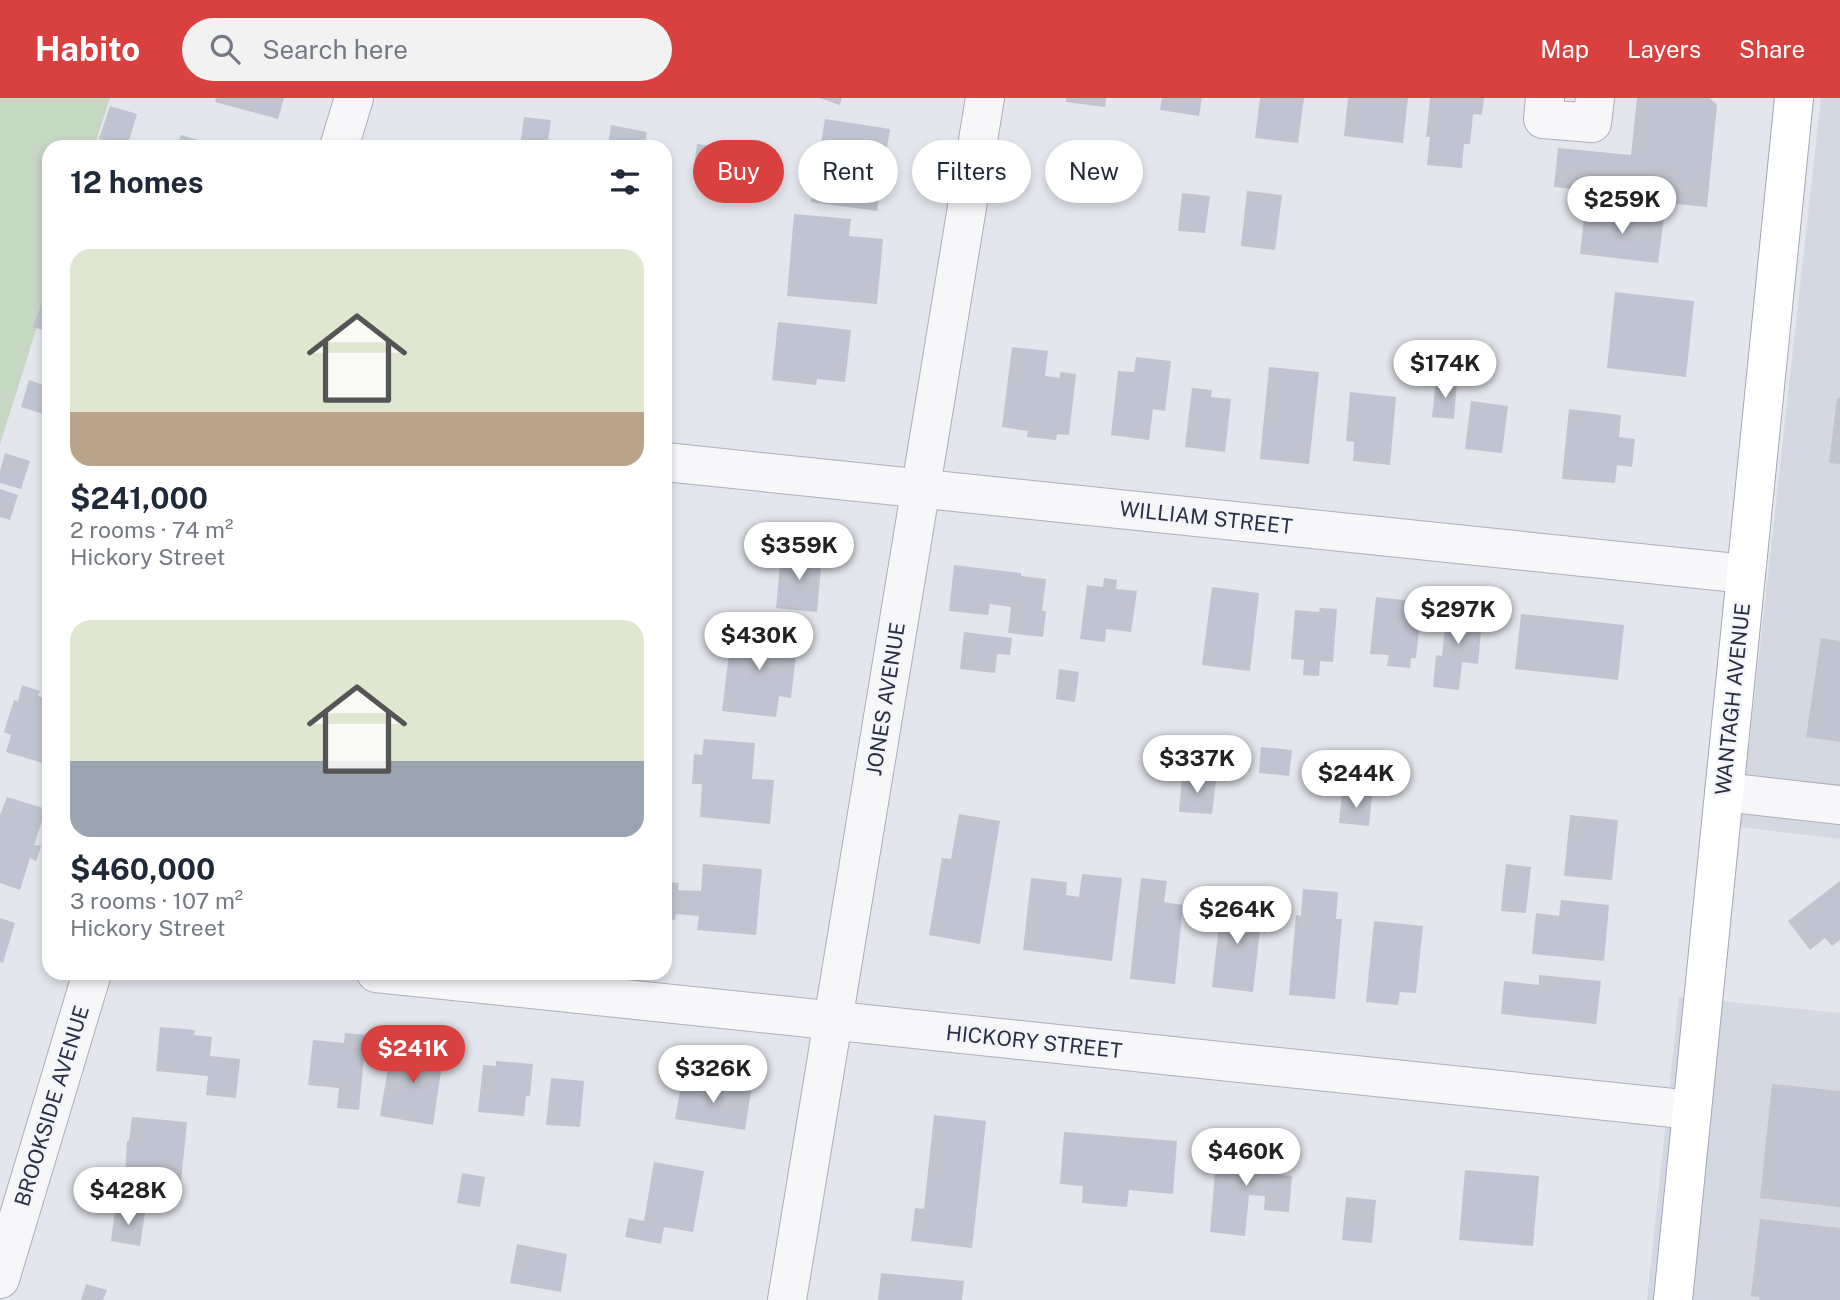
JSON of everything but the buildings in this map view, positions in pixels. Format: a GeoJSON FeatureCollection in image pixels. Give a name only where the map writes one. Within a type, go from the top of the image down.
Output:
{"type":"FeatureCollection","features":[{"type":"Feature","properties":{"kind":"main road","name":"WANTAGH AVENUE"},"geometry":{"type":"LineString","coordinates":[[1673,1300],[1794,98]]}},
{"type":"Feature","properties":{"kind":"street"},"geometry":{"type":"LineString","coordinates":[[341,140],[354,98]]}},
{"type":"Feature","properties":{"kind":"street","name":"JONES AVENUE"},"geometry":{"type":"LineString","coordinates":[[787,1300],[985,98]]}},
{"type":"Feature","properties":{"kind":"street"},"geometry":{"type":"LineString","coordinates":[[1543,121],[1592,124],[1595,98]]}},
{"type":"Feature","properties":{"kind":"street","name":"WILLIAM STREET"},"geometry":{"type":"LineString","coordinates":[[672,462],[1746,574]]}},
{"type":"Feature","properties":{"kind":"street"},"geometry":{"type":"LineString","coordinates":[[1724,792],[1840,805]]}},
{"type":"Feature","properties":{"kind":"street","name":"BROOKSIDE AVENUE"},"geometry":{"type":"LineString","coordinates":[[0,1279],[90,980]]}},
{"type":"Feature","properties":{"kind":"street","name":"HICKORY STREET"},"geometry":{"type":"LineString","coordinates":[[443,980],[1692,1110]]}},
{"type":"Feature","properties":{"kind":"shaded area"},"geometry":{"type":"Polygon","coordinates":[[[1821,98],[1840,98],[1840,839],[1740,827],[1821,98]]]}},
{"type":"Feature","properties":{"kind":"shaded area"},"geometry":{"type":"Polygon","coordinates":[[[1679,997],[1840,1013],[1840,1300],[1647,1300],[1679,997]]]}},
{"type":"Feature","properties":{"kind":"green space"},"geometry":{"type":"Polygon","coordinates":[[[0,98],[110,98],[96,140],[42,140],[42,311],[0,444],[0,98]]]}}]}
